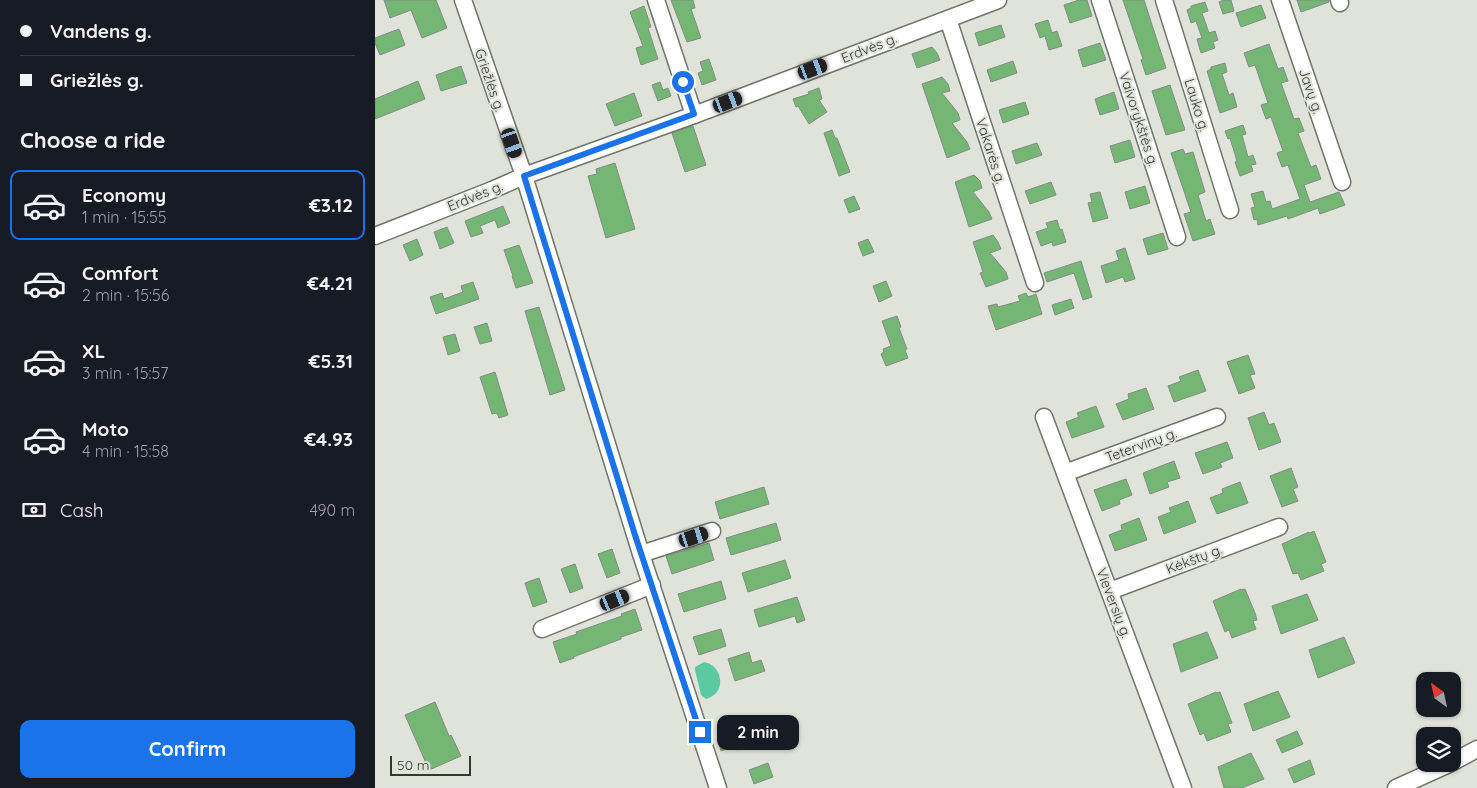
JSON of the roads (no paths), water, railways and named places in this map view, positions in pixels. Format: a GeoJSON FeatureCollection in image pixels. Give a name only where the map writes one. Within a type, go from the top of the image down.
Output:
{"type":"FeatureCollection","features":[{"type":"Feature","properties":{"kind":"street","name":"Griežlės g."},"geometry":{"type":"LineString","coordinates":[[463,0],[524,176],[641,554],[718,788]]}},
{"type":"Feature","properties":{"kind":"street"},"geometry":{"type":"LineString","coordinates":[[656,0],[694,114]]}},
{"type":"Feature","properties":{"kind":"street","name":"Erdvės g."},"geometry":{"type":"LineString","coordinates":[[375,236],[524,176],[998,0]]}},
{"type":"Feature","properties":{"kind":"street","name":"Vaivorykštės g."},"geometry":{"type":"LineString","coordinates":[[1100,0],[1177,237]]}},
{"type":"Feature","properties":{"kind":"street","name":"Lauko g."},"geometry":{"type":"LineString","coordinates":[[1164,0],[1230,210]]}},
{"type":"Feature","properties":{"kind":"street","name":"Javų g."},"geometry":{"type":"LineString","coordinates":[[1280,0],[1342,182]]}},
{"type":"Feature","properties":{"kind":"street","name":"Vakarės g."},"geometry":{"type":"LineString","coordinates":[[948,19],[1035,283]]}},
{"type":"Feature","properties":{"kind":"street","name":"Vieversių g."},"geometry":{"type":"LineString","coordinates":[[1044,417],[1183,788]]}},
{"type":"Feature","properties":{"kind":"street","name":"Tetervinų g."},"geometry":{"type":"LineString","coordinates":[[1065,473],[1217,417]]}},
{"type":"Feature","properties":{"kind":"street","name":"Kėkštų g."},"geometry":{"type":"LineString","coordinates":[[1110,591],[1279,527]]}},
{"type":"Feature","properties":{"kind":"street"},"geometry":{"type":"LineString","coordinates":[[641,554],[712,531]]}},
{"type":"Feature","properties":{"kind":"street"},"geometry":{"type":"LineString","coordinates":[[542,629],[652,585]]}},
{"type":"Feature","properties":{"kind":"street"},"geometry":{"type":"LineString","coordinates":[[1461,758],[1477,749]]}},
{"type":"Feature","properties":{"kind":"street"},"geometry":{"type":"LineString","coordinates":[[1396,788],[1431,772]]}}]}
